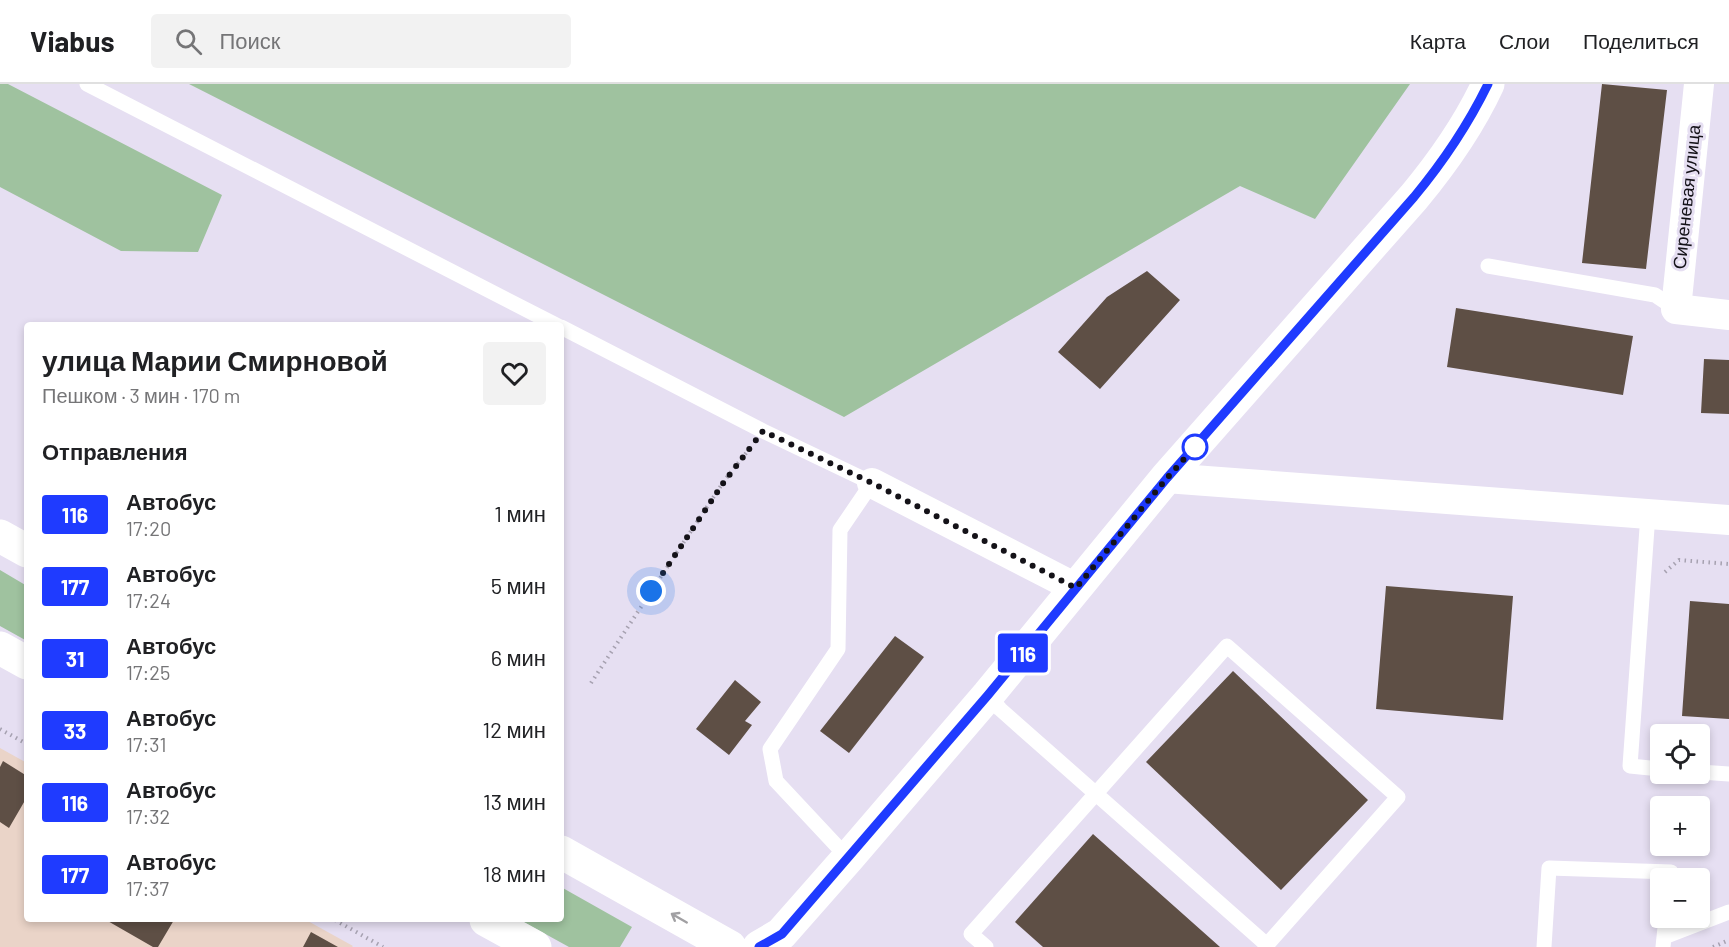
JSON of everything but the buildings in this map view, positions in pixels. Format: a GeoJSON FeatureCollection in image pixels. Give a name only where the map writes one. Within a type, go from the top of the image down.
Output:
{"type":"FeatureCollection","features":[{"type":"Feature","properties":{"kind":"main road"},"geometry":{"type":"LineString","coordinates":[[759,947],[782,934],[988,695],[1167,478],[1427,182],[1462,133],[1488,84]]}},
{"type":"Feature","properties":{"kind":"main road"},"geometry":{"type":"LineString","coordinates":[[0,536],[24,549]]}},
{"type":"Feature","properties":{"kind":"main road"},"geometry":{"type":"LineString","coordinates":[[0,648],[24,661]]}},
{"type":"Feature","properties":{"kind":"main road"},"geometry":{"type":"LineString","coordinates":[[564,854],[730,947]]}},
{"type":"Feature","properties":{"kind":"main road"},"geometry":{"type":"LineString","coordinates":[[490,922],[535,947]]}},
{"type":"Feature","properties":{"kind":"street","name":"Сиреневая улица"},"geometry":{"type":"LineString","coordinates":[[1676,309],[1699,84]]}},
{"type":"Feature","properties":{"kind":"street"},"geometry":{"type":"LineString","coordinates":[[1676,309],[1729,315]]}},
{"type":"Feature","properties":{"kind":"street"},"geometry":{"type":"LineString","coordinates":[[1167,478],[1729,520]]}},
{"type":"Feature","properties":{"kind":"street"},"geometry":{"type":"LineString","coordinates":[[872,483],[1076,588]]}},
{"type":"Feature","properties":{"kind":"lane"},"geometry":{"type":"LineString","coordinates":[[87,84],[551,322]]}},
{"type":"Feature","properties":{"kind":"lane"},"geometry":{"type":"LineString","coordinates":[[1488,266],[1655,295],[1676,309]]}},
{"type":"Feature","properties":{"kind":"lane"},"geometry":{"type":"LineString","coordinates":[[564,329],[763,431],[872,483],[840,530],[838,649],[770,749],[776,781],[848,858]]}},
{"type":"Feature","properties":{"kind":"lane"},"geometry":{"type":"LineString","coordinates":[[1648,514],[1630,766],[1650,768]]}},
{"type":"Feature","properties":{"kind":"lane"},"geometry":{"type":"LineString","coordinates":[[986,947],[971,934],[1096,794],[1227,646],[1398,797],[1266,946],[1096,794],[1000,709],[988,695]]}},
{"type":"Feature","properties":{"kind":"lane"},"geometry":{"type":"LineString","coordinates":[[1710,773],[1729,774]]}},
{"type":"Feature","properties":{"kind":"lane"},"geometry":{"type":"LineString","coordinates":[[1544,947],[1549,868],[1650,871]]}},
{"type":"Feature","properties":{"kind":"lane"},"geometry":{"type":"LineString","coordinates":[[1664,942],[1729,912]]}},
{"type":"Feature","properties":{"kind":"path"},"geometry":{"type":"LineString","coordinates":[[591,682],[724,482],[763,431]]}},
{"type":"Feature","properties":{"kind":"path"},"geometry":{"type":"LineString","coordinates":[[1665,573],[1679,560],[1729,564]]}},
{"type":"Feature","properties":{"kind":"path"},"geometry":{"type":"LineString","coordinates":[[0,729],[24,742]]}},
{"type":"Feature","properties":{"kind":"path"},"geometry":{"type":"LineString","coordinates":[[339,922],[383,947]]}},
{"type":"Feature","properties":{"kind":"path"},"geometry":{"type":"LineString","coordinates":[[1713,947],[1729,940]]}},
{"type":"Feature","properties":{"kind":"shaded area"},"geometry":{"type":"Polygon","coordinates":[[[0,748],[24,761],[24,922],[310,922],[353,946],[352,947],[0,947],[0,748]]]}},
{"type":"Feature","properties":{"kind":"green space"},"geometry":{"type":"Polygon","coordinates":[[[0,84],[8,84],[222,195],[198,252],[121,251],[0,187],[0,84]]]}},
{"type":"Feature","properties":{"kind":"green space"},"geometry":{"type":"Polygon","coordinates":[[[189,84],[1410,84],[1315,219],[1240,186],[844,417],[189,84]]]}},
{"type":"Feature","properties":{"kind":"green space"},"geometry":{"type":"Polygon","coordinates":[[[0,570],[24,584],[24,639],[0,626],[0,570]]]}},
{"type":"Feature","properties":{"kind":"green space"},"geometry":{"type":"Polygon","coordinates":[[[564,889],[632,927],[620,947],[569,947],[524,922],[564,922],[564,889]]]}},
{"type":"Feature","properties":{"kind":"bus line","name":"116"},"geometry":{"type":"LineString","coordinates":[[759,947],[782,934],[988,695],[1167,478],[1414,197],[1462,133],[1488,84]]}},
{"type":"Feature","properties":{"kind":"route"},"geometry":{"type":"LineString","coordinates":[[651,591],[724,482],[763,431],[872,483],[1076,588],[1195,447]]}}]}
